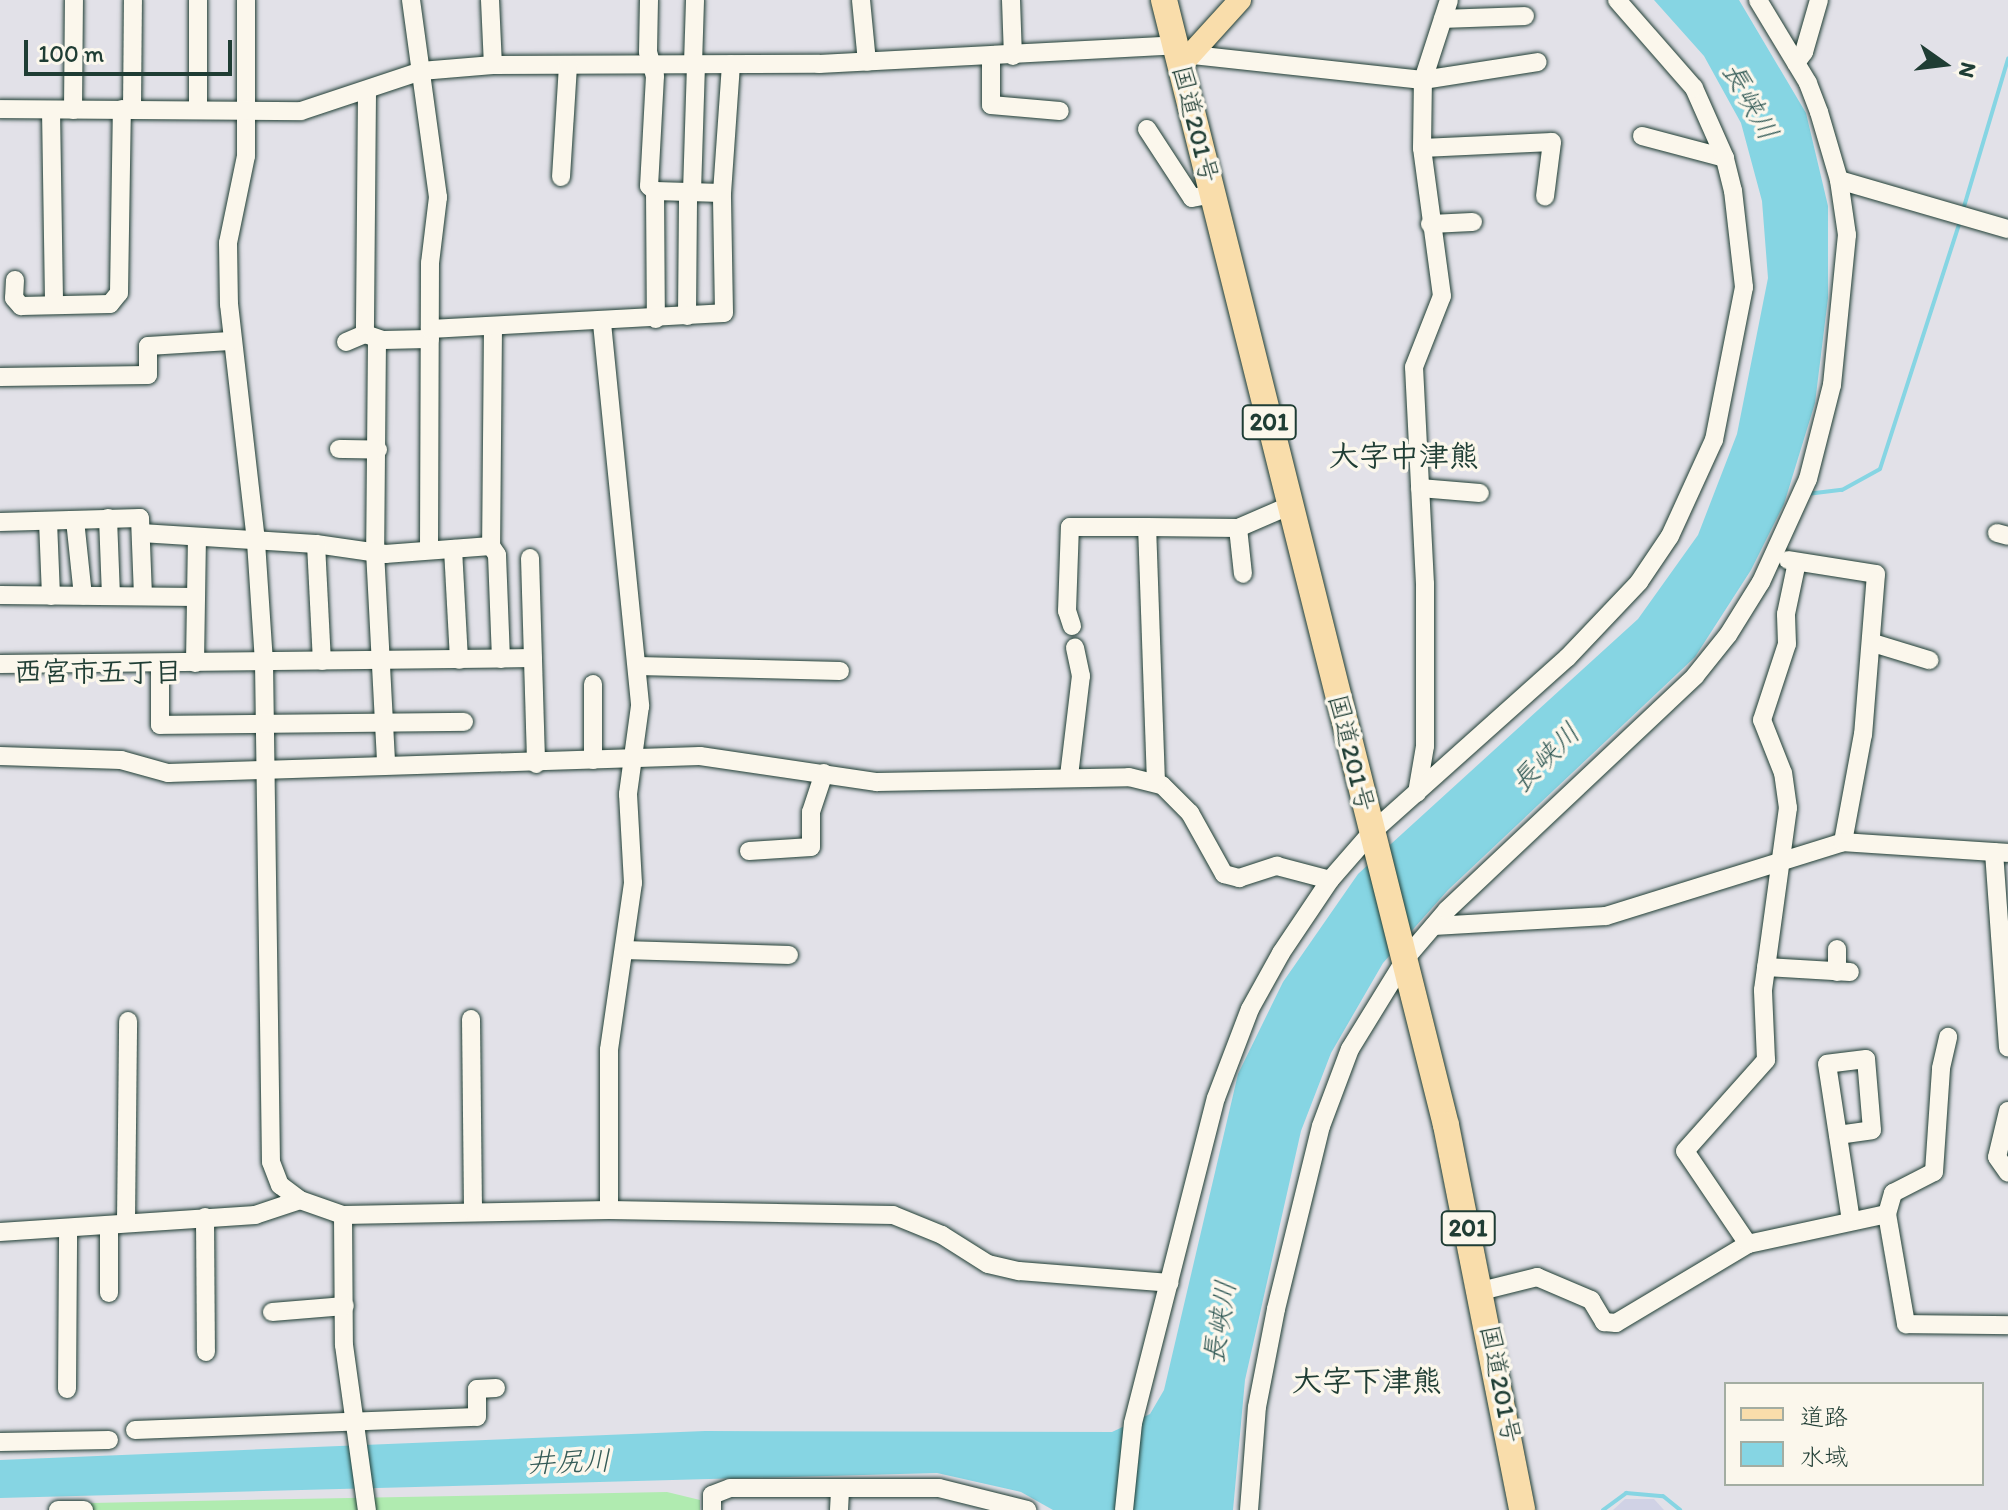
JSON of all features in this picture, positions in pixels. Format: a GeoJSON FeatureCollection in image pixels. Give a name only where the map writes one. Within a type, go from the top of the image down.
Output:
{"type":"FeatureCollection","features":[{"type":"Feature","properties":{"kind":"highway","name":"国道201号"},"geometry":{"type":"LineString","coordinates":[[1164,0],[1184,55],[1212,194],[1372,839],[1404,954],[1481,1291],[1522,1510]]}},
{"type":"Feature","properties":{"kind":"main road"},"geometry":{"type":"LineString","coordinates":[[1184,55],[1240,0]]}},
{"type":"Feature","properties":{"kind":"street"},"geometry":{"type":"LineString","coordinates":[[73,110],[74,0]]}},
{"type":"Feature","properties":{"kind":"street"},"geometry":{"type":"LineString","coordinates":[[15,280],[14,298],[21,306],[110,304],[119,293],[133,0]]}},
{"type":"Feature","properties":{"kind":"street"},"geometry":{"type":"LineString","coordinates":[[198,0],[198,110]]}},
{"type":"Feature","properties":{"kind":"street"},"geometry":{"type":"LineString","coordinates":[[246,0],[243,181],[228,243],[230,341],[256,542],[264,662],[268,772],[271,1162],[280,1185],[300,1200],[343,1215],[609,1210],[893,1215],[942,1235],[988,1264],[1019,1271],[1170,1283]]}},
{"type":"Feature","properties":{"kind":"street"},"geometry":{"type":"LineString","coordinates":[[411,0],[438,197],[430,334],[429,550]]}},
{"type":"Feature","properties":{"kind":"street"},"geometry":{"type":"LineString","coordinates":[[490,0],[493,65]]}},
{"type":"Feature","properties":{"kind":"street"},"geometry":{"type":"LineString","coordinates":[[649,0],[650,64],[655,76],[649,186],[655,191],[722,193]]}},
{"type":"Feature","properties":{"kind":"street"},"geometry":{"type":"LineString","coordinates":[[687,316],[695,0]]}},
{"type":"Feature","properties":{"kind":"street"},"geometry":{"type":"LineString","coordinates":[[861,0],[873,62]]}},
{"type":"Feature","properties":{"kind":"street"},"geometry":{"type":"LineString","coordinates":[[1011,0],[1013,56]]}},
{"type":"Feature","properties":{"kind":"street"},"geometry":{"type":"LineString","coordinates":[[1417,793],[1425,746],[1420,488],[1414,367],[1442,296],[1422,148],[1423,80],[1449,0]]}},
{"type":"Feature","properties":{"kind":"street"},"geometry":{"type":"LineString","coordinates":[[1124,1510],[1133,1423],[1228,1062],[1281,953],[1330,880],[1417,793],[1611,614],[1657,558],[1691,496],[1714,440],[1730,378],[1744,287],[1741,227],[1725,158],[1694,88],[1617,0]]}},
{"type":"Feature","properties":{"kind":"street"},"geometry":{"type":"LineString","coordinates":[[1249,1510],[1260,1393],[1321,1126],[1350,1049],[1404,954],[1695,676],[1728,635],[1774,555],[1808,479],[1828,411],[1847,235],[1839,180],[1819,112],[1796,63],[1758,0]]}},
{"type":"Feature","properties":{"kind":"street"},"geometry":{"type":"LineString","coordinates":[[1796,63],[1804,52],[1819,0]]}},
{"type":"Feature","properties":{"kind":"street"},"geometry":{"type":"LineString","coordinates":[[873,1],[873,62]]}},
{"type":"Feature","properties":{"kind":"street"},"geometry":{"type":"LineString","coordinates":[[1443,19],[1525,16]]}},
{"type":"Feature","properties":{"kind":"street"},"geometry":{"type":"LineString","coordinates":[[0,109],[243,112],[320,109],[421,71],[493,65],[873,62],[1013,56],[1184,55],[1423,80],[1538,62]]}},
{"type":"Feature","properties":{"kind":"street"},"geometry":{"type":"LineString","coordinates":[[991,57],[991,105],[1060,111]]}},
{"type":"Feature","properties":{"kind":"street"},"geometry":{"type":"LineString","coordinates":[[346,342],[371,336],[724,313],[722,193],[731,64]]}},
{"type":"Feature","properties":{"kind":"street"},"geometry":{"type":"LineString","coordinates":[[561,177],[568,65]]}},
{"type":"Feature","properties":{"kind":"street"},"geometry":{"type":"LineString","coordinates":[[367,93],[371,336],[378,450],[375,551],[386,762]]}},
{"type":"Feature","properties":{"kind":"street"},"geometry":{"type":"LineString","coordinates":[[51,110],[54,305]]}},
{"type":"Feature","properties":{"kind":"street"},"geometry":{"type":"LineString","coordinates":[[1147,129],[1192,198],[1212,194]]}},
{"type":"Feature","properties":{"kind":"street"},"geometry":{"type":"LineString","coordinates":[[1642,136],[1725,158]]}},
{"type":"Feature","properties":{"kind":"street"},"geometry":{"type":"LineString","coordinates":[[1422,148],[1552,142],[1545,197]]}},
{"type":"Feature","properties":{"kind":"street"},"geometry":{"type":"LineString","coordinates":[[1839,180],[2008,229]]}},
{"type":"Feature","properties":{"kind":"street"},"geometry":{"type":"LineString","coordinates":[[655,191],[656,319]]}},
{"type":"Feature","properties":{"kind":"street"},"geometry":{"type":"LineString","coordinates":[[1430,224],[1473,222]]}},
{"type":"Feature","properties":{"kind":"street"},"geometry":{"type":"LineString","coordinates":[[602,323],[640,706],[628,794],[634,859],[609,1050],[609,1210]]}},
{"type":"Feature","properties":{"kind":"street"},"geometry":{"type":"LineString","coordinates":[[493,327],[491,546],[497,555],[501,659]]}},
{"type":"Feature","properties":{"kind":"street"},"geometry":{"type":"LineString","coordinates":[[0,377],[148,375],[148,346],[230,341]]}},
{"type":"Feature","properties":{"kind":"street"},"geometry":{"type":"LineString","coordinates":[[339,449],[378,450]]}},
{"type":"Feature","properties":{"kind":"street"},"geometry":{"type":"LineString","coordinates":[[1420,488],[1480,493]]}},
{"type":"Feature","properties":{"kind":"street"},"geometry":{"type":"LineString","coordinates":[[1072,626],[1067,611],[1070,527],[1238,528],[1289,506]]}},
{"type":"Feature","properties":{"kind":"street"},"geometry":{"type":"LineString","coordinates":[[108,518],[111,595]]}},
{"type":"Feature","properties":{"kind":"street"},"geometry":{"type":"LineString","coordinates":[[0,522],[140,518],[143,595]]}},
{"type":"Feature","properties":{"kind":"street"},"geometry":{"type":"LineString","coordinates":[[75,520],[83,596]]}},
{"type":"Feature","properties":{"kind":"street"},"geometry":{"type":"LineString","coordinates":[[48,521],[51,596]]}},
{"type":"Feature","properties":{"kind":"street"},"geometry":{"type":"LineString","coordinates":[[1147,527],[1156,783]]}},
{"type":"Feature","properties":{"kind":"street"},"geometry":{"type":"LineString","coordinates":[[1238,528],[1243,574]]}},
{"type":"Feature","properties":{"kind":"street"},"geometry":{"type":"LineString","coordinates":[[141,533],[197,539],[316,544],[375,551],[491,546]]}},
{"type":"Feature","properties":{"kind":"street"},"geometry":{"type":"LineString","coordinates":[[195,663],[197,539]]}},
{"type":"Feature","properties":{"kind":"street"},"geometry":{"type":"LineString","coordinates":[[316,544],[322,661]]}},
{"type":"Feature","properties":{"kind":"street"},"geometry":{"type":"LineString","coordinates":[[453,549],[459,660]]}},
{"type":"Feature","properties":{"kind":"street"},"geometry":{"type":"LineString","coordinates":[[1774,555],[1797,562],[1876,574],[1873,643],[1843,842]]}},
{"type":"Feature","properties":{"kind":"street"},"geometry":{"type":"LineString","coordinates":[[530,558],[536,764]]}},
{"type":"Feature","properties":{"kind":"street"},"geometry":{"type":"LineString","coordinates":[[1748,1244],[1685,1151],[1763,1068],[1766,967],[1787,791],[1762,720],[1787,644],[1786,614],[1797,562]]}},
{"type":"Feature","properties":{"kind":"street"},"geometry":{"type":"LineString","coordinates":[[0,595],[196,597]]}},
{"type":"Feature","properties":{"kind":"street"},"geometry":{"type":"LineString","coordinates":[[1873,643],[1929,660]]}},
{"type":"Feature","properties":{"kind":"street"},"geometry":{"type":"LineString","coordinates":[[1069,776],[1080,690],[1075,648]]}},
{"type":"Feature","properties":{"kind":"street"},"geometry":{"type":"LineString","coordinates":[[0,664],[533,658]]}},
{"type":"Feature","properties":{"kind":"street"},"geometry":{"type":"LineString","coordinates":[[160,663],[160,725],[464,722]]}},
{"type":"Feature","properties":{"kind":"street"},"geometry":{"type":"LineString","coordinates":[[638,666],[840,671]]}},
{"type":"Feature","properties":{"kind":"street"},"geometry":{"type":"LineString","coordinates":[[593,684],[593,760]]}},
{"type":"Feature","properties":{"kind":"street"},"geometry":{"type":"LineString","coordinates":[[0,756],[121,760],[168,773],[268,772],[386,762],[536,764],[632,756],[700,756],[904,783],[1069,776],[1156,783],[1200,826],[1224,874],[1239,878],[1277,866],[1330,880]]}},
{"type":"Feature","properties":{"kind":"street"},"geometry":{"type":"LineString","coordinates":[[749,851],[811,847],[811,812],[824,773]]}},
{"type":"Feature","properties":{"kind":"street"},"geometry":{"type":"LineString","coordinates":[[1434,926],[1606,916],[1779,858],[1843,842],[2001,852],[2008,1047]]}},
{"type":"Feature","properties":{"kind":"street"},"geometry":{"type":"LineString","coordinates":[[1766,967],[1843,972],[1837,949]]}},
{"type":"Feature","properties":{"kind":"street"},"geometry":{"type":"LineString","coordinates":[[624,950],[789,955]]}},
{"type":"Feature","properties":{"kind":"street"},"geometry":{"type":"LineString","coordinates":[[471,1019],[473,1212]]}},
{"type":"Feature","properties":{"kind":"street"},"geometry":{"type":"LineString","coordinates":[[109,1293],[118,1224],[128,1021]]}},
{"type":"Feature","properties":{"kind":"street"},"geometry":{"type":"LineString","coordinates":[[1948,1037],[1941,1068],[1934,1172],[1893,1193],[1887,1214],[1906,1324],[2008,1325]]}},
{"type":"Feature","properties":{"kind":"street"},"geometry":{"type":"LineString","coordinates":[[2008,1111],[1997,1157],[2008,1173]]}},
{"type":"Feature","properties":{"kind":"street"},"geometry":{"type":"LineString","coordinates":[[1838,1135],[1851,1221]]}},
{"type":"Feature","properties":{"kind":"street"},"geometry":{"type":"LineString","coordinates":[[0,1232],[255,1215],[300,1200]]}},
{"type":"Feature","properties":{"kind":"street"},"geometry":{"type":"LineString","coordinates":[[1481,1291],[1537,1277],[1591,1300],[1604,1322],[1616,1323],[1722,1256],[1748,1244],[1887,1214]]}},
{"type":"Feature","properties":{"kind":"street"},"geometry":{"type":"LineString","coordinates":[[343,1215],[353,1428],[366,1505]]}},
{"type":"Feature","properties":{"kind":"street"},"geometry":{"type":"LineString","coordinates":[[205,1217],[206,1352]]}},
{"type":"Feature","properties":{"kind":"street"},"geometry":{"type":"LineString","coordinates":[[67,1389],[68,1228]]}},
{"type":"Feature","properties":{"kind":"street"},"geometry":{"type":"LineString","coordinates":[[272,1312],[345,1306]]}},
{"type":"Feature","properties":{"kind":"street"},"geometry":{"type":"LineString","coordinates":[[135,1430],[353,1428],[477,1417],[477,1389],[496,1388]]}},
{"type":"Feature","properties":{"kind":"street"},"geometry":{"type":"LineString","coordinates":[[0,1442],[109,1440]]}},
{"type":"Feature","properties":{"kind":"street"},"geometry":{"type":"LineString","coordinates":[[712,1510],[712,1495],[730,1488],[939,1488],[1027,1510]]}},
{"type":"Feature","properties":{"kind":"street"},"geometry":{"type":"LineString","coordinates":[[839,1510],[840,1489]]}},
{"type":"Feature","properties":{"kind":"street"},"geometry":{"type":"LineString","coordinates":[[58,1510],[84,1510]]}},
{"type":"Feature","properties":{"kind":"shaded area"},"geometry":{"type":"Polygon","coordinates":[[[1625,1499],[1654,1499],[1664,1510],[1613,1510],[1625,1499]]]}},
{"type":"Feature","properties":{"kind":"green space"},"geometry":{"type":"Polygon","coordinates":[[[667,1492],[700,1500],[700,1510],[91,1510],[90,1503],[667,1492]]]}},
{"type":"Feature","properties":{"kind":"water"},"geometry":{"type":"Polygon","coordinates":[[[1654,0],[1739,0],[1806,113],[1828,206],[1828,298],[1815,403],[1784,504],[1751,570],[1695,657],[1448,890],[1383,963],[1331,1053],[1301,1131],[1245,1380],[1233,1510],[1053,1510],[1021,1492],[937,1473],[0,1498],[0,1460],[705,1431],[1112,1432],[1150,1414],[1164,1390],[1238,1074],[1283,982],[1358,874],[1638,619],[1698,535],[1737,434],[1768,278],[1762,201],[1741,123],[1704,56],[1654,0]]]}},
{"type":"Feature","properties":{"kind":"waterway"},"geometry":{"type":"LineString","coordinates":[[1963,210],[2008,59]]}},
{"type":"Feature","properties":{"kind":"waterway"},"geometry":{"type":"LineString","coordinates":[[1807,494],[1842,490],[1880,469],[1960,222]]}},
{"type":"Feature","properties":{"kind":"waterway"},"geometry":{"type":"LineString","coordinates":[[1603,1510],[1626,1493],[1663,1496],[1680,1510]]}},
{"type":"Feature","properties":{"kind":"district","name":"大字中津熊"},"geometry":{"type":"Point","coordinates":[1404,456]}},
{"type":"Feature","properties":{"kind":"district","name":"西宮市五丁目"},"geometry":{"type":"Point","coordinates":[98,671]}},
{"type":"Feature","properties":{"kind":"district","name":"大字下津熊"},"geometry":{"type":"Point","coordinates":[1367,1381]}},
{"type":"Feature","properties":{"kind":"water label","name":"長峡川"},"geometry":{"type":"Point","coordinates":[1751,101]}},
{"type":"Feature","properties":{"kind":"water label","name":"長峡川"},"geometry":{"type":"Point","coordinates":[1545,757]}},
{"type":"Feature","properties":{"kind":"water label","name":"長峡川"},"geometry":{"type":"Point","coordinates":[1219,1322]}},
{"type":"Feature","properties":{"kind":"water label","name":"井尻川"},"geometry":{"type":"Point","coordinates":[569,1461]}}]}
